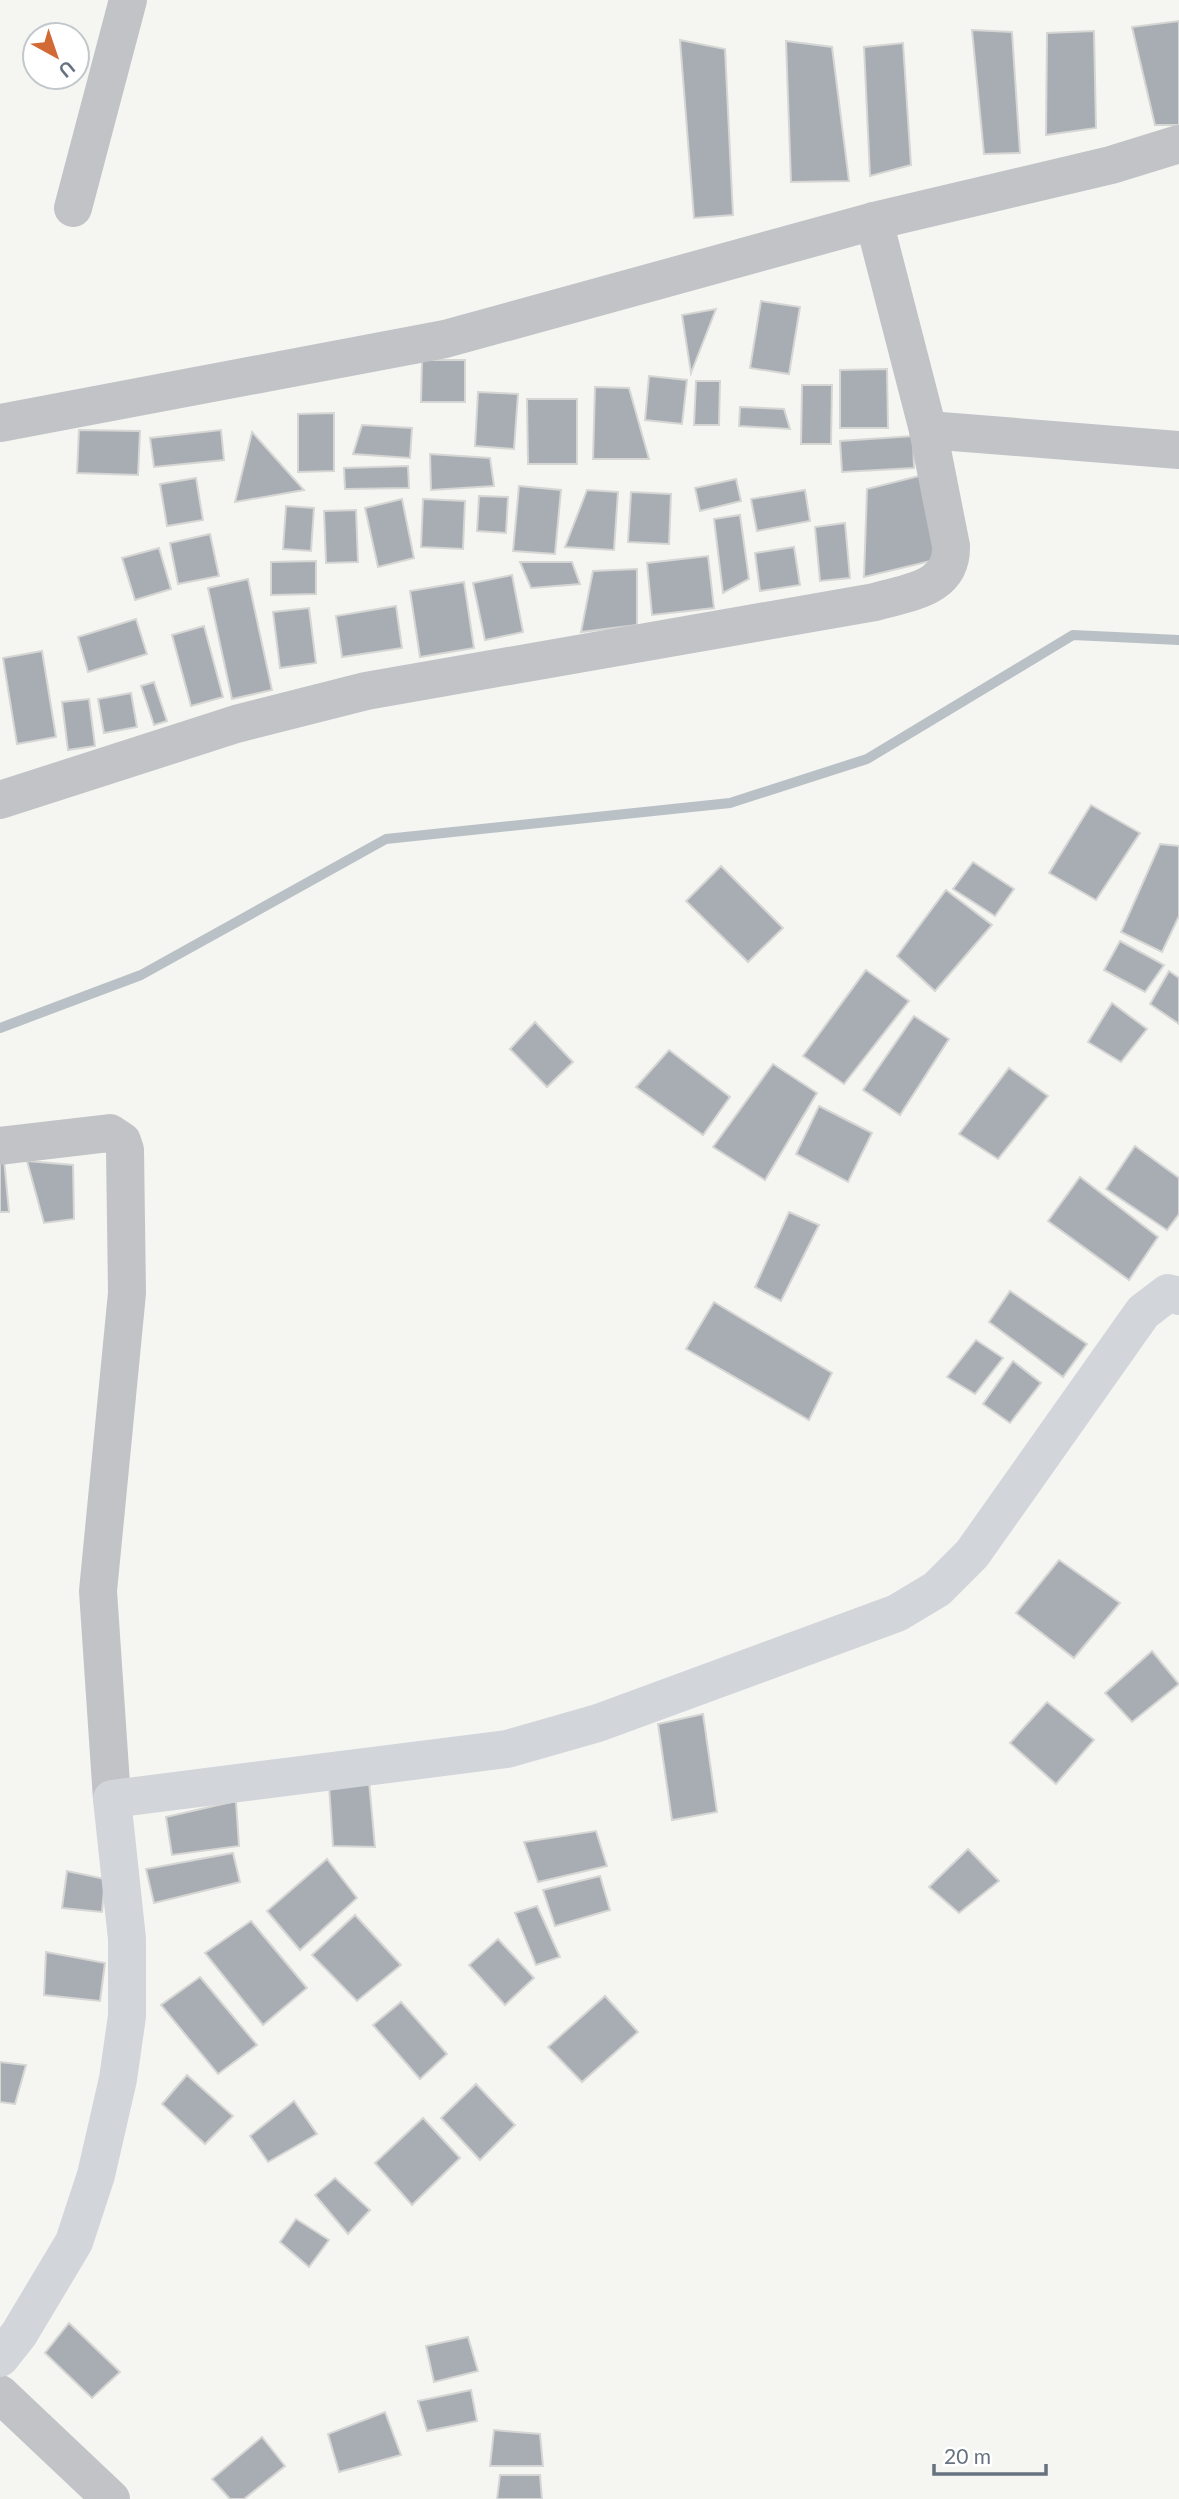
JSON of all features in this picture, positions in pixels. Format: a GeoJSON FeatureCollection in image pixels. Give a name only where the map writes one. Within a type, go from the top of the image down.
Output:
{"type":"FeatureCollection","features":[{"type":"Feature","properties":{"kind":"street"},"geometry":{"type":"LineString","coordinates":[[74,208],[128,0]]}},
{"type":"Feature","properties":{"kind":"street"},"geometry":{"type":"LineString","coordinates":[[0,423],[445,339],[874,221],[1111,165],[1179,144]]}},
{"type":"Feature","properties":{"kind":"street"},"geometry":{"type":"LineString","coordinates":[[0,800],[236,724],[366,691],[875,602],[925,587],[941,577],[951,560],[951,546],[928,430],[874,221]]}},
{"type":"Feature","properties":{"kind":"street"},"geometry":{"type":"LineString","coordinates":[[928,430],[1179,450]]}},
{"type":"Feature","properties":{"kind":"street"},"geometry":{"type":"LineString","coordinates":[[0,1146],[110,1133],[122,1141],[125,1150],[127,1293],[98,1591],[112,1799],[127,1939],[127,2016],[118,2079],[96,2175],[74,2242],[19,2334],[0,2358]]}},
{"type":"Feature","properties":{"kind":"street"},"geometry":{"type":"LineString","coordinates":[[112,1799],[507,1749],[598,1723],[897,1613],[937,1589],[980,1544],[1143,1312],[1175,1286]]}},
{"type":"Feature","properties":{"kind":"street"},"geometry":{"type":"LineString","coordinates":[[0,2394],[111,2499]]}},
{"type":"Feature","properties":{"kind":"building"},"geometry":{"type":"Polygon","coordinates":[[[1179,21],[1179,125],[1155,125],[1132,27],[1179,21]]]}},
{"type":"Feature","properties":{"kind":"building"},"geometry":{"type":"Polygon","coordinates":[[[972,30],[1012,32],[1020,153],[984,154],[972,30]]]}},
{"type":"Feature","properties":{"kind":"building"},"geometry":{"type":"Polygon","coordinates":[[[1094,31],[1096,128],[1046,135],[1047,33],[1094,31]]]}},
{"type":"Feature","properties":{"kind":"building"},"geometry":{"type":"Polygon","coordinates":[[[680,40],[725,49],[733,215],[694,218],[680,40]]]}},
{"type":"Feature","properties":{"kind":"building"},"geometry":{"type":"Polygon","coordinates":[[[786,41],[832,47],[849,181],[791,182],[786,41]]]}},
{"type":"Feature","properties":{"kind":"building"},"geometry":{"type":"Polygon","coordinates":[[[903,43],[911,165],[870,176],[864,47],[903,43]]]}},
{"type":"Feature","properties":{"kind":"building"},"geometry":{"type":"Polygon","coordinates":[[[761,301],[800,307],[789,374],[750,368],[761,301]]]}},
{"type":"Feature","properties":{"kind":"building"},"geometry":{"type":"Polygon","coordinates":[[[716,309],[691,373],[682,315],[716,309]]]}},
{"type":"Feature","properties":{"kind":"building"},"geometry":{"type":"Polygon","coordinates":[[[422,360],[465,360],[465,402],[421,402],[422,360]]]}},
{"type":"Feature","properties":{"kind":"building"},"geometry":{"type":"Polygon","coordinates":[[[887,369],[888,428],[840,428],[840,370],[887,369]]]}},
{"type":"Feature","properties":{"kind":"building"},"geometry":{"type":"Polygon","coordinates":[[[649,376],[687,380],[682,424],[645,420],[649,376]]]}},
{"type":"Feature","properties":{"kind":"building"},"geometry":{"type":"Polygon","coordinates":[[[696,381],[720,381],[719,425],[694,425],[696,381]]]}},
{"type":"Feature","properties":{"kind":"building"},"geometry":{"type":"Polygon","coordinates":[[[802,385],[832,385],[831,444],[801,444],[802,385]]]}},
{"type":"Feature","properties":{"kind":"building"},"geometry":{"type":"Polygon","coordinates":[[[595,387],[629,388],[649,459],[593,459],[595,387]]]}},
{"type":"Feature","properties":{"kind":"building"},"geometry":{"type":"Polygon","coordinates":[[[478,392],[518,394],[514,449],[475,446],[478,392]]]}},
{"type":"Feature","properties":{"kind":"building"},"geometry":{"type":"Polygon","coordinates":[[[527,399],[577,399],[577,464],[528,464],[527,399]]]}},
{"type":"Feature","properties":{"kind":"building"},"geometry":{"type":"Polygon","coordinates":[[[740,407],[784,409],[790,429],[739,426],[740,407]]]}},
{"type":"Feature","properties":{"kind":"building"},"geometry":{"type":"Polygon","coordinates":[[[334,413],[334,471],[298,472],[298,414],[334,413]]]}},
{"type":"Feature","properties":{"kind":"building"},"geometry":{"type":"Polygon","coordinates":[[[362,425],[412,428],[410,458],[353,454],[362,425]]]}},
{"type":"Feature","properties":{"kind":"building"},"geometry":{"type":"Polygon","coordinates":[[[79,430],[140,431],[138,475],[77,473],[79,430]]]}},
{"type":"Feature","properties":{"kind":"building"},"geometry":{"type":"Polygon","coordinates":[[[221,430],[224,460],[154,467],[150,438],[221,430]]]}},
{"type":"Feature","properties":{"kind":"building"},"geometry":{"type":"Polygon","coordinates":[[[252,432],[304,490],[235,502],[252,432]]]}},
{"type":"Feature","properties":{"kind":"building"},"geometry":{"type":"Polygon","coordinates":[[[913,436],[914,468],[842,472],[840,441],[913,436]]]}},
{"type":"Feature","properties":{"kind":"building"},"geometry":{"type":"Polygon","coordinates":[[[430,454],[490,458],[494,486],[431,490],[430,454]]]}},
{"type":"Feature","properties":{"kind":"building"},"geometry":{"type":"Polygon","coordinates":[[[408,466],[409,488],[345,489],[344,468],[408,466]]]}},
{"type":"Feature","properties":{"kind":"building"},"geometry":{"type":"Polygon","coordinates":[[[923,475],[943,558],[864,577],[867,489],[923,475]]]}},
{"type":"Feature","properties":{"kind":"building"},"geometry":{"type":"Polygon","coordinates":[[[196,478],[203,520],[167,526],[160,484],[196,478]]]}},
{"type":"Feature","properties":{"kind":"building"},"geometry":{"type":"Polygon","coordinates":[[[736,479],[741,501],[700,511],[695,488],[736,479]]]}},
{"type":"Feature","properties":{"kind":"building"},"geometry":{"type":"Polygon","coordinates":[[[519,486],[561,490],[555,554],[513,551],[519,486]]]}},
{"type":"Feature","properties":{"kind":"building"},"geometry":{"type":"Polygon","coordinates":[[[587,490],[618,492],[614,550],[565,547],[587,490]]]}},
{"type":"Feature","properties":{"kind":"building"},"geometry":{"type":"Polygon","coordinates":[[[805,490],[810,521],[757,531],[751,499],[805,490]]]}},
{"type":"Feature","properties":{"kind":"building"},"geometry":{"type":"Polygon","coordinates":[[[631,492],[671,494],[669,544],[628,542],[631,492]]]}},
{"type":"Feature","properties":{"kind":"building"},"geometry":{"type":"Polygon","coordinates":[[[479,496],[508,497],[506,533],[477,531],[479,496]]]}},
{"type":"Feature","properties":{"kind":"building"},"geometry":{"type":"Polygon","coordinates":[[[402,499],[414,558],[378,567],[365,508],[402,499]]]}},
{"type":"Feature","properties":{"kind":"building"},"geometry":{"type":"Polygon","coordinates":[[[423,499],[465,501],[463,549],[421,547],[423,499]]]}},
{"type":"Feature","properties":{"kind":"building"},"geometry":{"type":"Polygon","coordinates":[[[286,506],[314,508],[311,551],[283,549],[286,506]]]}},
{"type":"Feature","properties":{"kind":"building"},"geometry":{"type":"Polygon","coordinates":[[[356,510],[358,562],[326,563],[324,511],[356,510]]]}},
{"type":"Feature","properties":{"kind":"building"},"geometry":{"type":"Polygon","coordinates":[[[740,515],[749,579],[723,593],[714,519],[740,515]]]}},
{"type":"Feature","properties":{"kind":"building"},"geometry":{"type":"Polygon","coordinates":[[[845,523],[850,578],[820,581],[815,527],[845,523]]]}},
{"type":"Feature","properties":{"kind":"building"},"geometry":{"type":"Polygon","coordinates":[[[210,534],[219,576],[178,584],[170,543],[210,534]]]}},
{"type":"Feature","properties":{"kind":"building"},"geometry":{"type":"Polygon","coordinates":[[[794,547],[800,585],[760,591],[755,553],[794,547]]]}},
{"type":"Feature","properties":{"kind":"building"},"geometry":{"type":"Polygon","coordinates":[[[159,548],[171,589],[135,600],[122,558],[159,548]]]}},
{"type":"Feature","properties":{"kind":"building"},"geometry":{"type":"Polygon","coordinates":[[[708,556],[714,608],[652,615],[647,563],[708,556]]]}},
{"type":"Feature","properties":{"kind":"building"},"geometry":{"type":"Polygon","coordinates":[[[316,561],[316,594],[271,595],[271,562],[316,561]]]}},
{"type":"Feature","properties":{"kind":"building"},"geometry":{"type":"Polygon","coordinates":[[[520,562],[572,562],[580,584],[531,588],[520,562]]]}},
{"type":"Feature","properties":{"kind":"building"},"geometry":{"type":"Polygon","coordinates":[[[637,569],[637,625],[581,632],[593,571],[637,569]]]}},
{"type":"Feature","properties":{"kind":"building"},"geometry":{"type":"Polygon","coordinates":[[[512,575],[523,632],[485,640],[473,583],[512,575]]]}},
{"type":"Feature","properties":{"kind":"building"},"geometry":{"type":"Polygon","coordinates":[[[248,579],[272,690],[232,699],[208,588],[248,579]]]}},
{"type":"Feature","properties":{"kind":"building"},"geometry":{"type":"Polygon","coordinates":[[[464,582],[474,648],[420,657],[410,591],[464,582]]]}},
{"type":"Feature","properties":{"kind":"building"},"geometry":{"type":"Polygon","coordinates":[[[396,606],[402,648],[342,657],[336,616],[396,606]]]}},
{"type":"Feature","properties":{"kind":"building"},"geometry":{"type":"Polygon","coordinates":[[[309,608],[316,663],[280,668],[273,612],[309,608]]]}},
{"type":"Feature","properties":{"kind":"building"},"geometry":{"type":"Polygon","coordinates":[[[136,619],[147,654],[88,672],[78,637],[136,619]]]}},
{"type":"Feature","properties":{"kind":"building"},"geometry":{"type":"Polygon","coordinates":[[[204,626],[223,697],[191,706],[172,635],[204,626]]]}},
{"type":"Feature","properties":{"kind":"building"},"geometry":{"type":"Polygon","coordinates":[[[42,651],[56,737],[17,744],[3,658],[42,651]]]}},
{"type":"Feature","properties":{"kind":"building"},"geometry":{"type":"Polygon","coordinates":[[[154,682],[167,721],[154,725],[141,686],[154,682]]]}},
{"type":"Feature","properties":{"kind":"building"},"geometry":{"type":"Polygon","coordinates":[[[131,693],[137,727],[104,733],[98,699],[131,693]]]}},
{"type":"Feature","properties":{"kind":"building"},"geometry":{"type":"Polygon","coordinates":[[[89,699],[95,746],[68,750],[62,702],[89,699]]]}},
{"type":"Feature","properties":{"kind":"building"},"geometry":{"type":"Polygon","coordinates":[[[1091,805],[1140,833],[1096,900],[1049,873],[1091,805]]]}},
{"type":"Feature","properties":{"kind":"building"},"geometry":{"type":"Polygon","coordinates":[[[1160,844],[1179,846],[1179,916],[1162,952],[1121,932],[1160,844]]]}},
{"type":"Feature","properties":{"kind":"building"},"geometry":{"type":"Polygon","coordinates":[[[973,862],[1014,889],[995,916],[953,889],[973,862]]]}},
{"type":"Feature","properties":{"kind":"building"},"geometry":{"type":"Polygon","coordinates":[[[721,866],[783,928],[748,962],[686,901],[721,866]]]}},
{"type":"Feature","properties":{"kind":"building"},"geometry":{"type":"Polygon","coordinates":[[[946,890],[992,925],[935,991],[897,956],[946,890]]]}},
{"type":"Feature","properties":{"kind":"building"},"geometry":{"type":"Polygon","coordinates":[[[1120,941],[1164,965],[1145,992],[1104,970],[1120,941]]]}},
{"type":"Feature","properties":{"kind":"building"},"geometry":{"type":"Polygon","coordinates":[[[866,970],[909,1001],[844,1084],[803,1056],[866,970]]]}},
{"type":"Feature","properties":{"kind":"building"},"geometry":{"type":"Polygon","coordinates":[[[1169,971],[1179,978],[1179,1024],[1150,1004],[1169,971]]]}},
{"type":"Feature","properties":{"kind":"building"},"geometry":{"type":"Polygon","coordinates":[[[1112,1003],[1147,1029],[1121,1062],[1088,1042],[1112,1003]]]}},
{"type":"Feature","properties":{"kind":"building"},"geometry":{"type":"Polygon","coordinates":[[[914,1016],[949,1039],[900,1115],[863,1090],[914,1016]]]}},
{"type":"Feature","properties":{"kind":"building"},"geometry":{"type":"Polygon","coordinates":[[[535,1022],[573,1062],[547,1087],[510,1049],[535,1022]]]}},
{"type":"Feature","properties":{"kind":"building"},"geometry":{"type":"Polygon","coordinates":[[[669,1050],[730,1097],[703,1135],[636,1087],[669,1050]]]}},
{"type":"Feature","properties":{"kind":"building"},"geometry":{"type":"Polygon","coordinates":[[[773,1064],[817,1093],[765,1180],[713,1147],[773,1064]]]}},
{"type":"Feature","properties":{"kind":"building"},"geometry":{"type":"Polygon","coordinates":[[[1009,1068],[1048,1096],[998,1159],[959,1134],[1009,1068]]]}},
{"type":"Feature","properties":{"kind":"building"},"geometry":{"type":"Polygon","coordinates":[[[819,1106],[872,1133],[848,1182],[796,1154],[819,1106]]]}},
{"type":"Feature","properties":{"kind":"building"},"geometry":{"type":"Polygon","coordinates":[[[1135,1146],[1179,1178],[1179,1214],[1167,1230],[1106,1189],[1135,1146]]]}},
{"type":"Feature","properties":{"kind":"building"},"geometry":{"type":"Polygon","coordinates":[[[0,1160],[4,1160],[9,1212],[0,1212],[0,1160]]]}},
{"type":"Feature","properties":{"kind":"building"},"geometry":{"type":"Polygon","coordinates":[[[27,1161],[73,1165],[74,1219],[44,1223],[27,1161]]]}},
{"type":"Feature","properties":{"kind":"building"},"geometry":{"type":"Polygon","coordinates":[[[1080,1177],[1158,1237],[1129,1280],[1048,1221],[1080,1177]]]}},
{"type":"Feature","properties":{"kind":"building"},"geometry":{"type":"Polygon","coordinates":[[[789,1212],[819,1225],[781,1301],[755,1287],[789,1212]]]}},
{"type":"Feature","properties":{"kind":"building"},"geometry":{"type":"Polygon","coordinates":[[[1010,1291],[1087,1344],[1063,1377],[989,1322],[1010,1291]]]}},
{"type":"Feature","properties":{"kind":"building"},"geometry":{"type":"Polygon","coordinates":[[[714,1302],[832,1373],[809,1420],[686,1349],[714,1302]]]}},
{"type":"Feature","properties":{"kind":"building"},"geometry":{"type":"Polygon","coordinates":[[[976,1340],[1003,1358],[975,1394],[947,1377],[976,1340]]]}},
{"type":"Feature","properties":{"kind":"building"},"geometry":{"type":"Polygon","coordinates":[[[1013,1361],[1041,1383],[1010,1423],[983,1404],[1013,1361]]]}},
{"type":"Feature","properties":{"kind":"building"},"geometry":{"type":"Polygon","coordinates":[[[1059,1560],[1120,1603],[1074,1658],[1016,1613],[1059,1560]]]}},
{"type":"Feature","properties":{"kind":"building"},"geometry":{"type":"Polygon","coordinates":[[[1152,1651],[1179,1684],[1132,1722],[1105,1693],[1152,1651]]]}},
{"type":"Feature","properties":{"kind":"building"},"geometry":{"type":"Polygon","coordinates":[[[1047,1702],[1094,1740],[1056,1784],[1010,1743],[1047,1702]]]}},
{"type":"Feature","properties":{"kind":"building"},"geometry":{"type":"Polygon","coordinates":[[[703,1714],[717,1812],[672,1820],[658,1724],[703,1714]]]}},
{"type":"Feature","properties":{"kind":"building"},"geometry":{"type":"Polygon","coordinates":[[[369,1782],[375,1847],[333,1846],[329,1785],[369,1782]]]}},
{"type":"Feature","properties":{"kind":"building"},"geometry":{"type":"Polygon","coordinates":[[[236,1801],[239,1846],[172,1855],[166,1817],[236,1801]]]}},
{"type":"Feature","properties":{"kind":"building"},"geometry":{"type":"Polygon","coordinates":[[[596,1831],[607,1866],[538,1882],[524,1842],[596,1831]]]}},
{"type":"Feature","properties":{"kind":"building"},"geometry":{"type":"Polygon","coordinates":[[[968,1849],[999,1881],[959,1913],[929,1887],[968,1849]]]}},
{"type":"Feature","properties":{"kind":"building"},"geometry":{"type":"Polygon","coordinates":[[[233,1853],[240,1882],[154,1903],[146,1869],[233,1853]]]}},
{"type":"Feature","properties":{"kind":"building"},"geometry":{"type":"Polygon","coordinates":[[[327,1859],[357,1898],[300,1950],[267,1911],[327,1859]]]}},
{"type":"Feature","properties":{"kind":"building"},"geometry":{"type":"Polygon","coordinates":[[[67,1871],[105,1879],[102,1912],[62,1908],[67,1871]]]}},
{"type":"Feature","properties":{"kind":"building"},"geometry":{"type":"Polygon","coordinates":[[[600,1876],[610,1910],[555,1926],[543,1890],[600,1876]]]}},
{"type":"Feature","properties":{"kind":"building"},"geometry":{"type":"Polygon","coordinates":[[[537,1906],[560,1957],[536,1965],[515,1913],[537,1906]]]}},
{"type":"Feature","properties":{"kind":"building"},"geometry":{"type":"Polygon","coordinates":[[[355,1915],[401,1965],[357,2001],[312,1955],[355,1915]]]}},
{"type":"Feature","properties":{"kind":"building"},"geometry":{"type":"Polygon","coordinates":[[[251,1921],[307,1988],[263,2025],[205,1953],[251,1921]]]}},
{"type":"Feature","properties":{"kind":"building"},"geometry":{"type":"Polygon","coordinates":[[[498,1939],[534,1978],[505,2005],[469,1965],[498,1939]]]}},
{"type":"Feature","properties":{"kind":"building"},"geometry":{"type":"Polygon","coordinates":[[[46,1952],[105,1963],[100,2001],[44,1995],[46,1952]]]}},
{"type":"Feature","properties":{"kind":"building"},"geometry":{"type":"Polygon","coordinates":[[[200,1977],[257,2045],[218,2074],[161,2005],[200,1977]]]}},
{"type":"Feature","properties":{"kind":"building"},"geometry":{"type":"Polygon","coordinates":[[[605,1996],[638,2032],[582,2082],[548,2047],[605,1996]]]}},
{"type":"Feature","properties":{"kind":"building"},"geometry":{"type":"Polygon","coordinates":[[[401,2002],[447,2054],[420,2079],[373,2025],[401,2002]]]}},
{"type":"Feature","properties":{"kind":"building"},"geometry":{"type":"Polygon","coordinates":[[[0,2062],[26,2065],[15,2104],[0,2102],[0,2062]]]}},
{"type":"Feature","properties":{"kind":"building"},"geometry":{"type":"Polygon","coordinates":[[[187,2075],[233,2116],[205,2144],[162,2104],[187,2075]]]}},
{"type":"Feature","properties":{"kind":"building"},"geometry":{"type":"Polygon","coordinates":[[[476,2084],[515,2125],[480,2160],[441,2118],[476,2084]]]}},
{"type":"Feature","properties":{"kind":"building"},"geometry":{"type":"Polygon","coordinates":[[[294,2101],[317,2134],[268,2162],[250,2136],[294,2101]]]}},
{"type":"Feature","properties":{"kind":"building"},"geometry":{"type":"Polygon","coordinates":[[[423,2118],[460,2158],[412,2205],[375,2163],[423,2118]]]}},
{"type":"Feature","properties":{"kind":"building"},"geometry":{"type":"Polygon","coordinates":[[[335,2178],[370,2210],[348,2234],[315,2195],[335,2178]]]}},
{"type":"Feature","properties":{"kind":"building"},"geometry":{"type":"Polygon","coordinates":[[[296,2219],[329,2240],[309,2267],[280,2242],[296,2219]]]}},
{"type":"Feature","properties":{"kind":"building"},"geometry":{"type":"Polygon","coordinates":[[[69,2323],[120,2372],[92,2398],[45,2353],[69,2323]]]}},
{"type":"Feature","properties":{"kind":"building"},"geometry":{"type":"Polygon","coordinates":[[[468,2337],[478,2371],[434,2382],[426,2346],[468,2337]]]}},
{"type":"Feature","properties":{"kind":"building"},"geometry":{"type":"Polygon","coordinates":[[[471,2390],[477,2421],[427,2431],[418,2401],[471,2390]]]}},
{"type":"Feature","properties":{"kind":"building"},"geometry":{"type":"Polygon","coordinates":[[[385,2412],[401,2455],[339,2472],[328,2434],[385,2412]]]}},
{"type":"Feature","properties":{"kind":"building"},"geometry":{"type":"Polygon","coordinates":[[[494,2430],[540,2434],[543,2466],[490,2466],[494,2430]]]}},
{"type":"Feature","properties":{"kind":"building"},"geometry":{"type":"Polygon","coordinates":[[[262,2437],[285,2466],[244,2499],[230,2499],[212,2479],[262,2437]]]}},
{"type":"Feature","properties":{"kind":"building"},"geometry":{"type":"Polygon","coordinates":[[[500,2475],[540,2475],[542,2499],[497,2499],[500,2475]]]}},
{"type":"Feature","properties":{"kind":"waterway"},"geometry":{"type":"LineString","coordinates":[[0,1028],[141,975],[386,839],[730,803],[867,759],[1073,635],[1179,640]]}}]}
